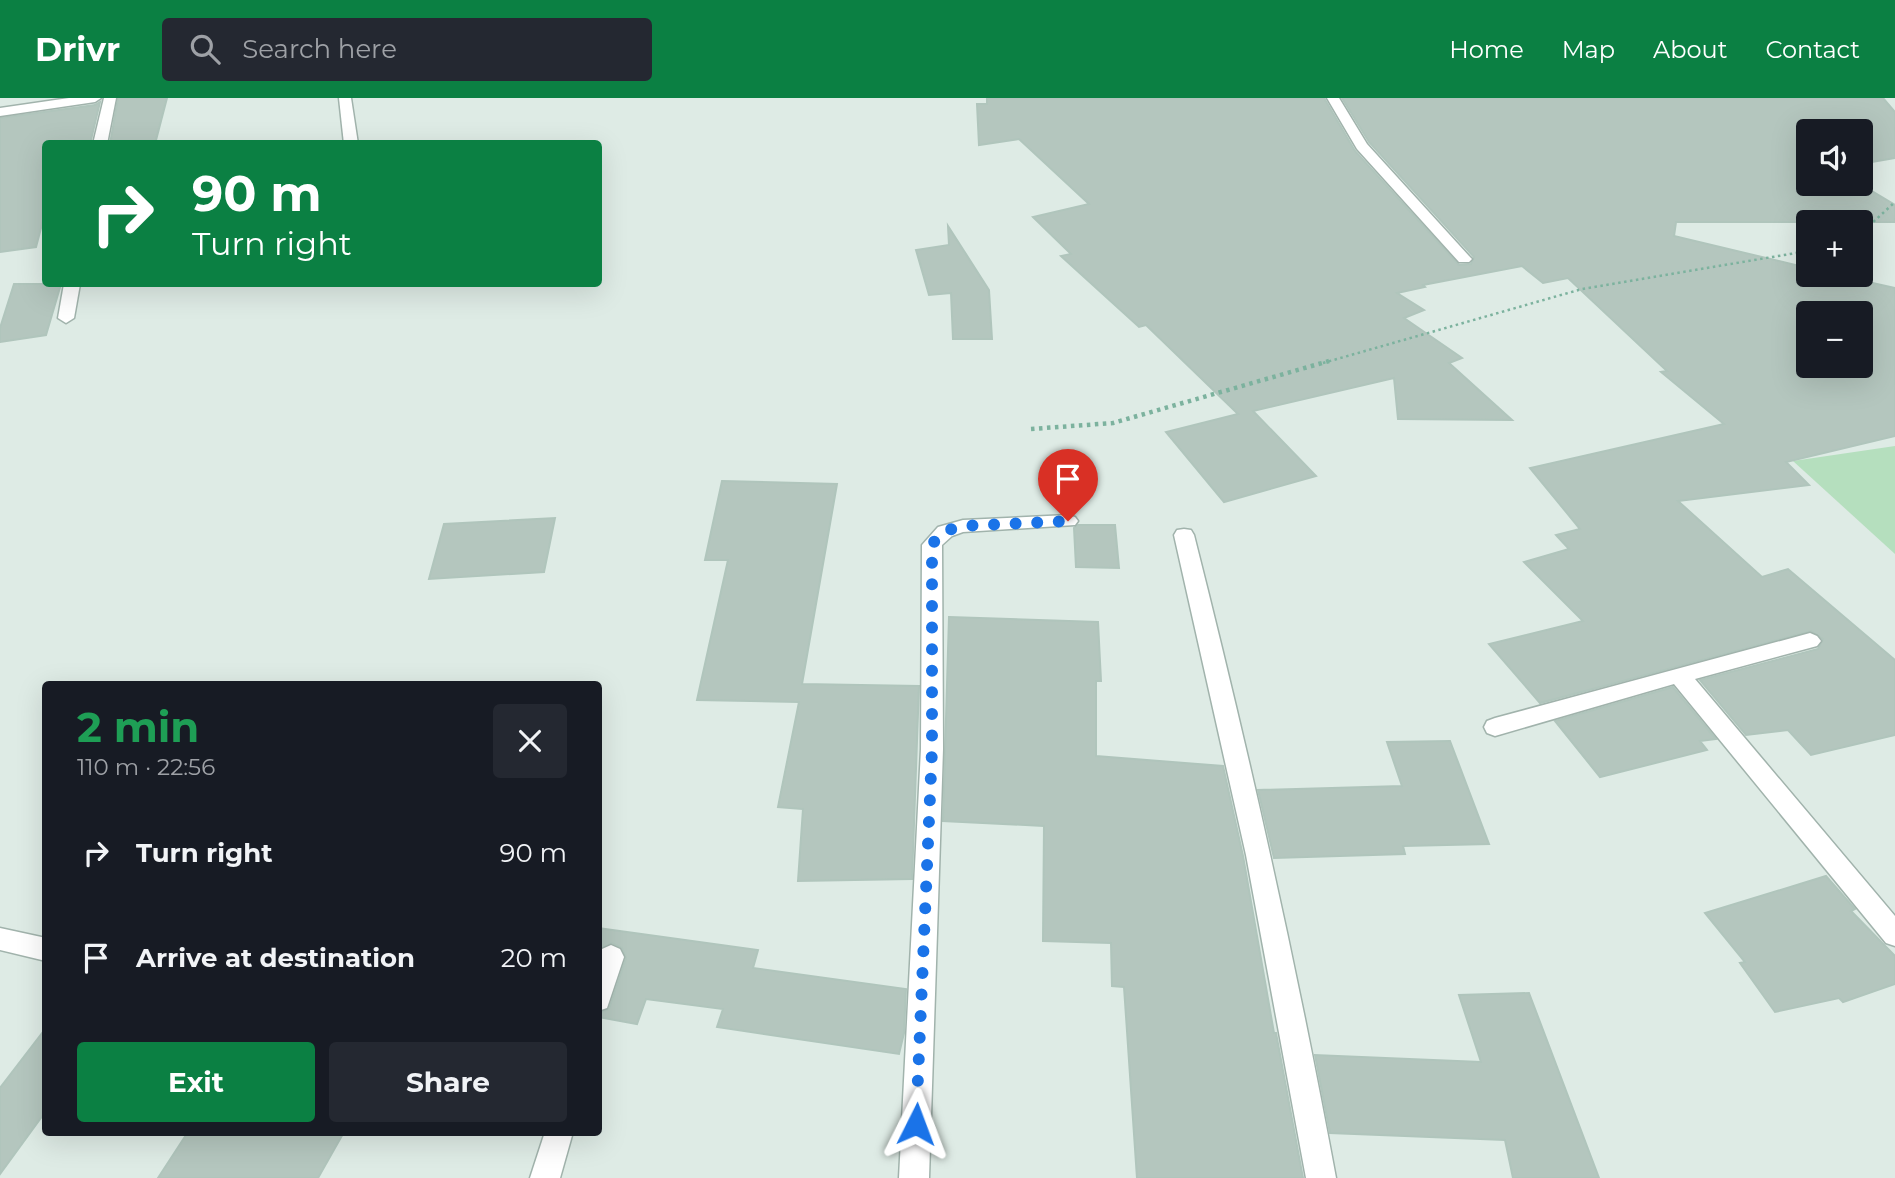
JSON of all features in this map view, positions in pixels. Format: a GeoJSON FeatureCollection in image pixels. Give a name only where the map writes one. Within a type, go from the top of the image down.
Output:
{"type":"FeatureCollection","features":[{"type":"Feature","properties":{"kind":"street"},"geometry":{"type":"LineString","coordinates":[[0,112],[96,98]]}},
{"type":"Feature","properties":{"kind":"street"},"geometry":{"type":"LineString","coordinates":[[101,140],[110,98]]}},
{"type":"Feature","properties":{"kind":"street"},"geometry":{"type":"LineString","coordinates":[[345,98],[350,140]]}},
{"type":"Feature","properties":{"kind":"street"},"geometry":{"type":"LineString","coordinates":[[1333,98],[1362,146],[1464,259]]}},
{"type":"Feature","properties":{"kind":"street"},"geometry":{"type":"LineString","coordinates":[[66,318],[71,287]]}},
{"type":"Feature","properties":{"kind":"street"},"geometry":{"type":"LineString","coordinates":[[914,1178],[932,750],[932,545],[937,537],[947,530],[964,526],[1068,521]]}},
{"type":"Feature","properties":{"kind":"street"},"geometry":{"type":"LineString","coordinates":[[1184,535],[1238,752],[1297,1038],[1321,1178]]}},
{"type":"Feature","properties":{"kind":"street"},"geometry":{"type":"LineString","coordinates":[[1495,727],[1679,675],[1810,642]]}},
{"type":"Feature","properties":{"kind":"street"},"geometry":{"type":"LineString","coordinates":[[1679,675],[1895,935]]}},
{"type":"Feature","properties":{"kind":"street"},"geometry":{"type":"LineString","coordinates":[[0,939],[42,949]]}},
{"type":"Feature","properties":{"kind":"street"},"geometry":{"type":"LineString","coordinates":[[602,986],[611,957]]}},
{"type":"Feature","properties":{"kind":"street"},"geometry":{"type":"LineString","coordinates":[[545,1178],[558,1136]]}},
{"type":"Feature","properties":{"kind":"path"},"geometry":{"type":"LineString","coordinates":[[1873,222],[1895,202]]}},
{"type":"Feature","properties":{"kind":"path"},"geometry":{"type":"LineString","coordinates":[[1031,429],[1113,423],[1582,289],[1796,253]]}},
{"type":"Feature","properties":{"kind":"green space"},"geometry":{"type":"Polygon","coordinates":[[[1895,446],[1895,554],[1793,461],[1895,446]]]}},
{"type":"Feature","properties":{"kind":"building"},"geometry":{"type":"Polygon","coordinates":[[[118,98],[167,98],[156,140],[111,140],[118,98]]]}},
{"type":"Feature","properties":{"kind":"building"},"geometry":{"type":"Polygon","coordinates":[[[987,98],[1324,98],[1355,151],[1459,265],[1471,264],[1474,257],[1369,142],[1342,98],[1883,98],[1895,112],[1895,158],[1873,162],[1873,119],[1796,119],[1796,196],[1873,196],[1873,192],[1895,205],[1895,222],[1873,222],[1873,210],[1796,210],[1796,222],[1676,222],[1674,236],[1796,265],[1796,287],[1873,287],[1873,283],[1895,288],[1895,436],[1786,462],[1809,485],[1678,501],[1762,577],[1788,569],[1895,660],[1895,735],[1811,755],[1788,730],[1746,735],[1700,680],[1818,649],[1823,639],[1811,631],[1540,703],[1489,644],[1583,621],[1524,562],[1569,549],[1556,535],[1580,529],[1530,468],[1724,424],[1661,372],[1667,371],[1568,278],[1543,283],[1522,266],[1423,285],[1425,287],[1397,293],[1424,310],[1404,318],[1462,358],[1449,363],[1512,420],[1398,419],[1394,378],[1253,411],[1316,476],[1224,502],[1166,432],[1238,414],[1146,325],[1139,327],[1061,256],[1071,254],[1033,217],[1089,204],[1019,139],[979,145],[977,104],[987,104],[987,98]]]}},
{"type":"Feature","properties":{"kind":"building"},"geometry":{"type":"Polygon","coordinates":[[[100,102],[91,140],[42,140],[42,224],[36,247],[0,252],[0,118],[95,105],[100,102]]]}},
{"type":"Feature","properties":{"kind":"building"},"geometry":{"type":"Polygon","coordinates":[[[948,226],[989,290],[992,339],[953,339],[951,293],[929,295],[916,250],[949,245],[948,226]]]}},
{"type":"Feature","properties":{"kind":"building"},"geometry":{"type":"Polygon","coordinates":[[[14,284],[60,287],[46,335],[0,342],[0,328],[14,284]]]}},
{"type":"Feature","properties":{"kind":"building"},"geometry":{"type":"Polygon","coordinates":[[[722,481],[837,484],[802,684],[919,686],[912,879],[798,881],[803,809],[778,807],[799,702],[697,700],[728,560],[705,560],[722,481]]]}},
{"type":"Feature","properties":{"kind":"building"},"geometry":{"type":"Polygon","coordinates":[[[555,518],[544,572],[429,579],[444,524],[555,518]]]}},
{"type":"Feature","properties":{"kind":"building"},"geometry":{"type":"Polygon","coordinates":[[[1078,525],[1115,525],[1119,568],[1076,567],[1074,528],[1078,525]]]}},
{"type":"Feature","properties":{"kind":"building"},"geometry":{"type":"Polygon","coordinates":[[[949,617],[1098,622],[1101,681],[1096,681],[1096,756],[1223,766],[1243,856],[1303,1178],[1137,1178],[1124,987],[1112,986],[1111,943],[1043,941],[1044,826],[943,821],[949,617]]]}},
{"type":"Feature","properties":{"kind":"building"},"geometry":{"type":"Polygon","coordinates":[[[1673,687],[1716,739],[1700,741],[1707,750],[1600,777],[1555,721],[1673,687]]]}},
{"type":"Feature","properties":{"kind":"building"},"geometry":{"type":"Polygon","coordinates":[[[1450,741],[1489,844],[1403,846],[1405,854],[1274,858],[1258,790],[1402,786],[1387,742],[1450,741]]]}},
{"type":"Feature","properties":{"kind":"building"},"geometry":{"type":"Polygon","coordinates":[[[1826,876],[1855,909],[1851,911],[1895,956],[1895,984],[1843,1002],[1839,998],[1775,1012],[1740,963],[1745,962],[1705,913],[1826,876]]]}},
{"type":"Feature","properties":{"kind":"building"},"geometry":{"type":"Polygon","coordinates":[[[602,929],[758,950],[753,968],[906,989],[904,1033],[899,1054],[717,1027],[723,1009],[646,999],[637,1024],[602,1018],[602,1012],[609,1009],[626,958],[622,948],[612,943],[602,948],[602,929]]]}},
{"type":"Feature","properties":{"kind":"building"},"geometry":{"type":"Polygon","coordinates":[[[1529,993],[1599,1178],[1513,1178],[1505,1140],[1330,1133],[1315,1055],[1481,1062],[1459,995],[1529,993]]]}},
{"type":"Feature","properties":{"kind":"building"},"geometry":{"type":"Polygon","coordinates":[[[42,1033],[42,1116],[0,1174],[0,1088],[42,1033]]]}},
{"type":"Feature","properties":{"kind":"building"},"geometry":{"type":"Polygon","coordinates":[[[185,1136],[342,1136],[318,1178],[158,1178],[185,1136]]]}},
{"type":"Feature","properties":{"kind":"route"},"geometry":{"type":"LineString","coordinates":[[916,1124],[932,750],[932,545],[937,537],[947,530],[964,526],[1068,521]]}}]}
